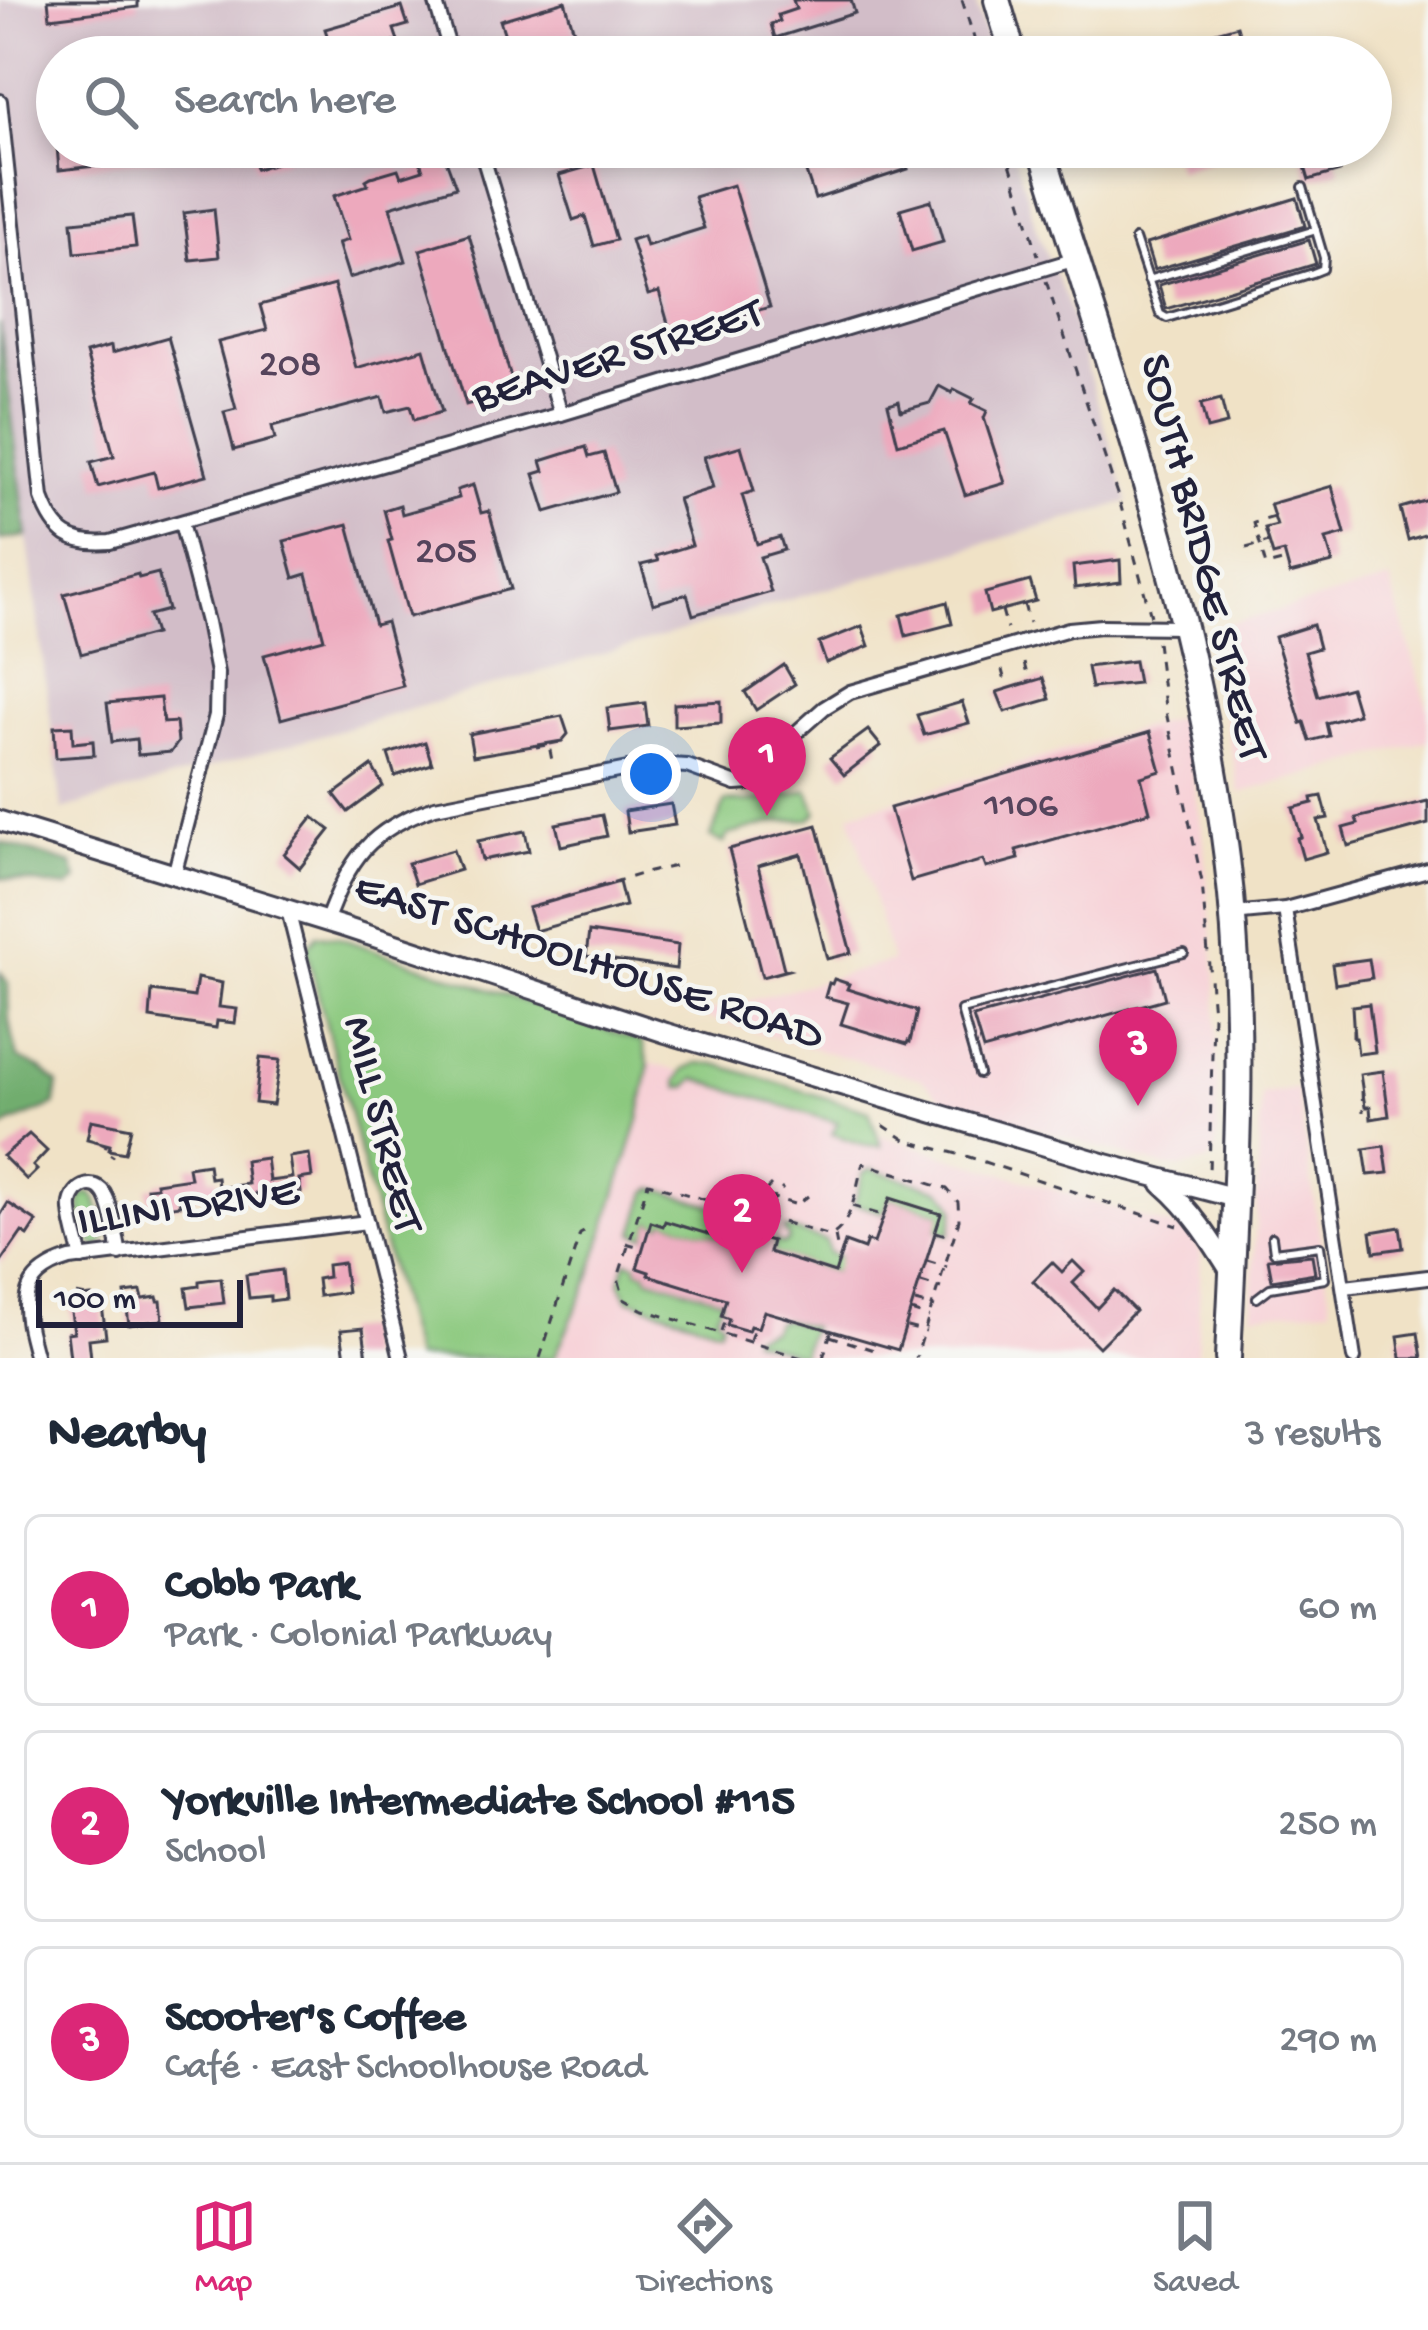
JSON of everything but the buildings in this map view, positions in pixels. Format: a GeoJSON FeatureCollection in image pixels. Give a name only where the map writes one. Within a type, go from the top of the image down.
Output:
{"type":"FeatureCollection","features":[{"type":"Feature","properties":{"kind":"highway"},"geometry":{"type":"LineString","coordinates":[[997,0],[1008,36]]}},
{"type":"Feature","properties":{"kind":"highway","name":"SOUTH BRIDGE STREET"},"geometry":{"type":"LineString","coordinates":[[1048,168],[1165,552],[1213,760],[1232,914],[1240,1052],[1228,1358]]}},
{"type":"Feature","properties":{"kind":"main road","name":"EAST SCHOOLHOUSE ROAD"},"geometry":{"type":"LineString","coordinates":[[0,821],[666,1033],[1088,1159],[1236,1198]]}},
{"type":"Feature","properties":{"kind":"main road","name":"EAST SCHOOLHOUSE ROAD"},"geometry":{"type":"LineString","coordinates":[[1154,1177],[1184,1203],[1232,1274]]}},
{"type":"Feature","properties":{"kind":"street"},"geometry":{"type":"LineString","coordinates":[[435,0],[446,36]]}},
{"type":"Feature","properties":{"kind":"street","name":"BEAVER STREET"},"geometry":{"type":"LineString","coordinates":[[0,101],[42,498],[49,519],[64,535],[85,544],[181,523],[561,414],[1076,259]]}},
{"type":"Feature","properties":{"kind":"street"},"geometry":{"type":"LineString","coordinates":[[486,168],[561,414]]}},
{"type":"Feature","properties":{"kind":"street"},"geometry":{"type":"LineString","coordinates":[[174,875],[217,715],[217,673],[181,523]]}},
{"type":"Feature","properties":{"kind":"street"},"geometry":{"type":"LineString","coordinates":[[326,922],[350,864],[402,818],[435,807],[652,764],[687,766],[736,784],[752,784],[765,777],[798,730],[850,692],[1069,629],[1184,627]]}},
{"type":"Feature","properties":{"kind":"street"},"geometry":{"type":"LineString","coordinates":[[1232,914],[1285,909],[1428,870]]}},
{"type":"Feature","properties":{"kind":"street"},"geometry":{"type":"LineString","coordinates":[[1285,909],[1354,1358]]}},
{"type":"Feature","properties":{"kind":"street","name":"MILL STREET"},"geometry":{"type":"LineString","coordinates":[[288,910],[401,1358]]}},
{"type":"Feature","properties":{"kind":"street"},"geometry":{"type":"LineString","coordinates":[[82,1258],[69,1205],[73,1193],[92,1185],[107,1198],[120,1254]]}},
{"type":"Feature","properties":{"kind":"street","name":"ILLINI DRIVE"},"geometry":{"type":"LineString","coordinates":[[36,1358],[25,1299],[43,1270],[54,1264],[368,1222]]}},
{"type":"Feature","properties":{"kind":"street"},"geometry":{"type":"LineString","coordinates":[[1345,1287],[1428,1276]]}},
{"type":"Feature","properties":{"kind":"lane"},"geometry":{"type":"LineString","coordinates":[[1135,239],[1160,314],[1167,318],[1323,269],[1303,187]]}},
{"type":"Feature","properties":{"kind":"lane"},"geometry":{"type":"LineString","coordinates":[[1148,280],[1316,230]]}},
{"type":"Feature","properties":{"kind":"lane"},"geometry":{"type":"LineString","coordinates":[[979,1074],[961,1010],[1184,953]]}},
{"type":"Feature","properties":{"kind":"lane"},"geometry":{"type":"LineString","coordinates":[[1256,1298],[1270,1288],[1325,1279],[1320,1246],[1274,1252],[1272,1237]]}},
{"type":"Feature","properties":{"kind":"path"},"geometry":{"type":"LineString","coordinates":[[962,0],[973,36]]}},
{"type":"Feature","properties":{"kind":"path"},"geometry":{"type":"LineString","coordinates":[[1011,168],[1036,248]]}},
{"type":"Feature","properties":{"kind":"path"},"geometry":{"type":"LineString","coordinates":[[1047,283],[1120,503],[1149,608]]}},
{"type":"Feature","properties":{"kind":"path"},"geometry":{"type":"LineString","coordinates":[[1274,517],[1255,523],[1260,544],[1266,566],[1286,561]]}},
{"type":"Feature","properties":{"kind":"path"},"geometry":{"type":"LineString","coordinates":[[1246,548],[1269,542]]}},
{"type":"Feature","properties":{"kind":"path"},"geometry":{"type":"LineString","coordinates":[[1023,605],[1029,623]]}},
{"type":"Feature","properties":{"kind":"path"},"geometry":{"type":"LineString","coordinates":[[1002,611],[1007,629]]}},
{"type":"Feature","properties":{"kind":"path"},"geometry":{"type":"LineString","coordinates":[[1157,641],[1165,707],[1202,882],[1213,1014],[1209,1158]]}},
{"type":"Feature","properties":{"kind":"path"},"geometry":{"type":"LineString","coordinates":[[1024,663],[1029,682]]}},
{"type":"Feature","properties":{"kind":"path"},"geometry":{"type":"LineString","coordinates":[[1002,670],[1007,689]]}},
{"type":"Feature","properties":{"kind":"path"},"geometry":{"type":"LineString","coordinates":[[550,744],[553,766]]}},
{"type":"Feature","properties":{"kind":"path"},"geometry":{"type":"LineString","coordinates":[[544,903],[675,866]]}},
{"type":"Feature","properties":{"kind":"path"},"geometry":{"type":"LineString","coordinates":[[1353,1029],[1353,1045]]}},
{"type":"Feature","properties":{"kind":"path"},"geometry":{"type":"LineString","coordinates":[[1362,1091],[1363,1112]]}},
{"type":"Feature","properties":{"kind":"path"},"geometry":{"type":"LineString","coordinates":[[883,1125],[908,1141],[1187,1226]]}},
{"type":"Feature","properties":{"kind":"path"},"geometry":{"type":"LineString","coordinates":[[100,1143],[114,1157]]}},
{"type":"Feature","properties":{"kind":"path"},"geometry":{"type":"LineString","coordinates":[[802,1358],[624,1299],[617,1283],[648,1183],[824,1236],[843,1227],[863,1163],[943,1187],[958,1202],[959,1214],[916,1358]]}},
{"type":"Feature","properties":{"kind":"path"},"geometry":{"type":"LineString","coordinates":[[771,1185],[762,1194],[797,1205],[808,1196]]}},
{"type":"Feature","properties":{"kind":"path"},"geometry":{"type":"LineString","coordinates":[[764,1239],[774,1198],[783,1188]]}},
{"type":"Feature","properties":{"kind":"path"},"geometry":{"type":"LineString","coordinates":[[786,1202],[795,1192]]}},
{"type":"Feature","properties":{"kind":"path"},"geometry":{"type":"LineString","coordinates":[[850,1206],[881,1215]]}},
{"type":"Feature","properties":{"kind":"path"},"geometry":{"type":"LineString","coordinates":[[539,1358],[580,1234],[588,1230]]}},
{"type":"Feature","properties":{"kind":"path"},"geometry":{"type":"LineString","coordinates":[[936,1232],[953,1237]]}},
{"type":"Feature","properties":{"kind":"path"},"geometry":{"type":"LineString","coordinates":[[835,1234],[841,1248]]}},
{"type":"Feature","properties":{"kind":"path"},"geometry":{"type":"LineString","coordinates":[[627,1244],[640,1247]]}},
{"type":"Feature","properties":{"kind":"path"},"geometry":{"type":"LineString","coordinates":[[927,1261],[946,1267]]}},
{"type":"Feature","properties":{"kind":"path"},"geometry":{"type":"LineString","coordinates":[[921,1282],[939,1288]]}},
{"type":"Feature","properties":{"kind":"path"},"geometry":{"type":"LineString","coordinates":[[76,1294],[86,1296]]}},
{"type":"Feature","properties":{"kind":"path"},"geometry":{"type":"LineString","coordinates":[[914,1302],[933,1307]]}},
{"type":"Feature","properties":{"kind":"path"},"geometry":{"type":"LineString","coordinates":[[911,1311],[930,1317]]}},
{"type":"Feature","properties":{"kind":"path"},"geometry":{"type":"LineString","coordinates":[[721,1333],[725,1319]]}},
{"type":"Feature","properties":{"kind":"path"},"geometry":{"type":"LineString","coordinates":[[907,1327],[925,1332]]}},
{"type":"Feature","properties":{"kind":"path"},"geometry":{"type":"LineString","coordinates":[[750,1342],[754,1328]]}},
{"type":"Feature","properties":{"kind":"path"},"geometry":{"type":"LineString","coordinates":[[823,1358],[831,1334],[877,1351],[878,1347]]}},
{"type":"Feature","properties":{"kind":"shaded area"},"geometry":{"type":"Polygon","coordinates":[[[0,0],[975,0],[986,36],[36,36],[36,168],[1018,168],[1039,236],[1066,299],[1128,502],[62,810],[0,323],[0,0]]]}},
{"type":"Feature","properties":{"kind":"shaded area"},"geometry":{"type":"Polygon","coordinates":[[[1390,580],[1428,709],[1428,741],[1240,793],[1207,630],[1390,580]]]}},
{"type":"Feature","properties":{"kind":"shaded area"},"geometry":{"type":"Polygon","coordinates":[[[1183,716],[1204,841],[1216,979],[1218,1132],[1215,1152],[1207,1162],[1161,1166],[946,1101],[921,1079],[697,1015],[892,961],[850,814],[1183,716]]]}},
{"type":"Feature","properties":{"kind":"shaded area"},"geometry":{"type":"Polygon","coordinates":[[[336,964],[1189,1232],[1201,1253],[1197,1358],[424,1358],[336,964]]]}},
{"type":"Feature","properties":{"kind":"shaded area"},"geometry":{"type":"Polygon","coordinates":[[[1297,1089],[1331,1308],[1252,1314],[1261,1094],[1297,1089]]]}},
{"type":"Feature","properties":{"kind":"green space"},"geometry":{"type":"Polygon","coordinates":[[[0,323],[27,536],[0,540],[0,323]]]}},
{"type":"Feature","properties":{"kind":"green space"},"geometry":{"type":"Polygon","coordinates":[[[783,790],[788,796],[808,790],[817,812],[811,819],[776,822],[728,835],[724,843],[710,837],[726,801],[755,801],[783,790]]]}},
{"type":"Feature","properties":{"kind":"green space"},"geometry":{"type":"Polygon","coordinates":[[[0,842],[72,864],[77,880],[68,888],[0,878],[0,842]]]}},
{"type":"Feature","properties":{"kind":"green space"},"geometry":{"type":"Polygon","coordinates":[[[317,935],[337,937],[642,1042],[649,1066],[639,1120],[588,1283],[554,1358],[414,1358],[311,967],[307,947],[317,935]]]}},
{"type":"Feature","properties":{"kind":"green space"},"geometry":{"type":"Polygon","coordinates":[[[0,972],[8,983],[9,1021],[18,1058],[58,1084],[55,1105],[0,1131],[0,972]]]}},
{"type":"Feature","properties":{"kind":"green space"},"geometry":{"type":"Polygon","coordinates":[[[697,1063],[716,1064],[869,1111],[881,1146],[832,1134],[838,1123],[696,1079],[679,1087],[677,1081],[684,1070],[697,1063]]]}},
{"type":"Feature","properties":{"kind":"green space"},"geometry":{"type":"Polygon","coordinates":[[[871,1169],[941,1190],[955,1209],[950,1234],[936,1230],[940,1213],[890,1198],[884,1213],[854,1204],[863,1173],[871,1169]]]}},
{"type":"Feature","properties":{"kind":"green space"},"geometry":{"type":"Polygon","coordinates":[[[654,1188],[755,1219],[759,1227],[752,1247],[665,1221],[663,1226],[651,1222],[647,1237],[634,1233],[647,1192],[654,1188]]]}},
{"type":"Feature","properties":{"kind":"green space"},"geometry":{"type":"Polygon","coordinates":[[[90,1193],[107,1236],[101,1246],[91,1242],[81,1214],[82,1195],[90,1193]]]}},
{"type":"Feature","properties":{"kind":"green space"},"geometry":{"type":"Polygon","coordinates":[[[785,1228],[826,1241],[829,1253],[848,1259],[842,1275],[774,1254],[775,1239],[787,1242],[785,1228]]]}},
{"type":"Feature","properties":{"kind":"green space"},"geometry":{"type":"Polygon","coordinates":[[[626,1261],[638,1265],[637,1270],[648,1273],[647,1277],[722,1300],[716,1316],[722,1321],[719,1329],[628,1299],[620,1282],[626,1261]]]}},
{"type":"Feature","properties":{"kind":"green space"},"geometry":{"type":"Polygon","coordinates":[[[785,1320],[811,1327],[802,1355],[752,1339],[785,1320]]]}},
{"type":"Feature","properties":{"kind":"place","name":"Cobb Park"},"geometry":{"type":"Point","coordinates":[767,816]}},
{"type":"Feature","properties":{"kind":"place","name":"Scooter's Coffee"},"geometry":{"type":"Point","coordinates":[1138,1106]}},
{"type":"Feature","properties":{"kind":"place","name":"Yorkville Intermediate School #115"},"geometry":{"type":"Point","coordinates":[742,1273]}}]}
